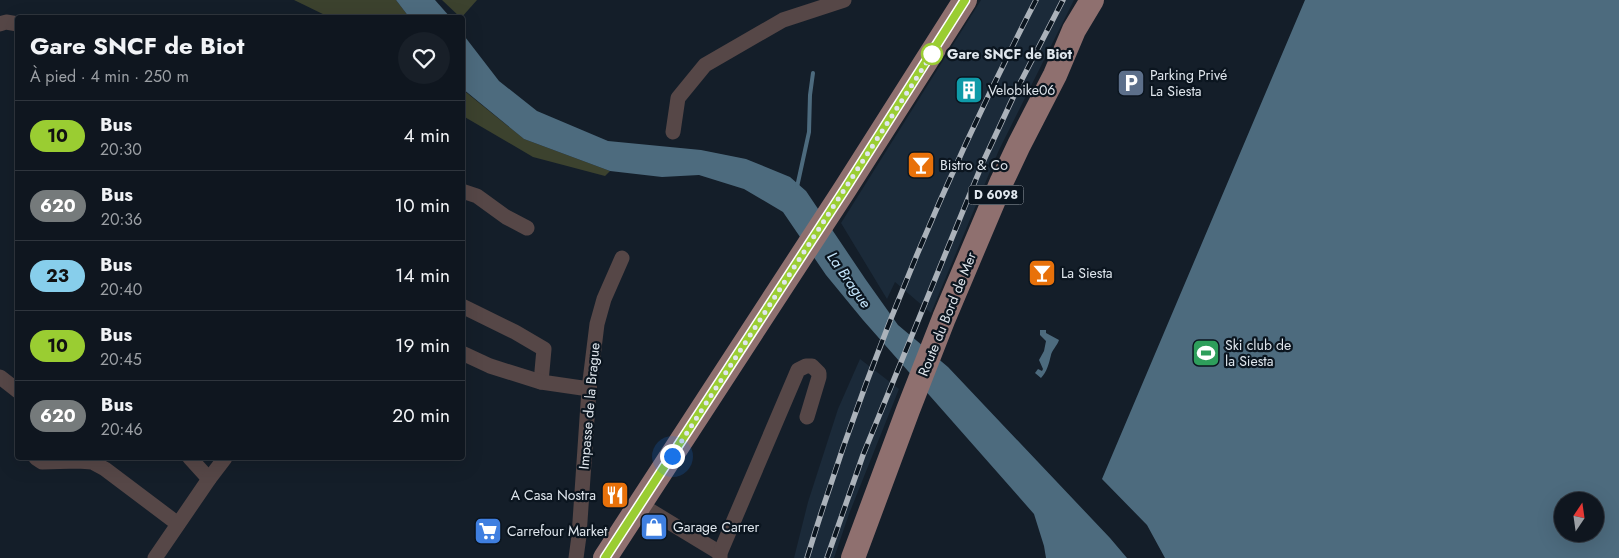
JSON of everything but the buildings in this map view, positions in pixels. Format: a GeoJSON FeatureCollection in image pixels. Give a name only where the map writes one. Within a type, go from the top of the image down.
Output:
{"type":"FeatureCollection","features":[{"type":"Feature","properties":{"kind":"main road"},"geometry":{"type":"LineString","coordinates":[[605,558],[845,189],[965,0]]}},
{"type":"Feature","properties":{"kind":"main road","name":"Route du Bord de Mer"},"geometry":{"type":"LineString","coordinates":[[853,558],[944,318],[1006,172],[1055,75],[1074,30],[1092,0]]}},
{"type":"Feature","properties":{"kind":"main road","name":"Route du Bord de Mer"},"geometry":{"type":"LineString","coordinates":[[1055,75],[1083,35],[1102,0]]}},
{"type":"Feature","properties":{"kind":"street"},"geometry":{"type":"LineString","coordinates":[[673,132],[678,98],[705,65],[783,20],[844,0]]}},
{"type":"Feature","properties":{"kind":"street"},"geometry":{"type":"LineString","coordinates":[[0,24],[6,22],[15,24]]}},
{"type":"Feature","properties":{"kind":"street"},"geometry":{"type":"LineString","coordinates":[[465,192],[476,196],[506,217],[527,228]]}},
{"type":"Feature","properties":{"kind":"street","name":"Impasse de la Brague"},"geometry":{"type":"LineString","coordinates":[[576,558],[589,389],[597,324],[604,299],[622,258]]}},
{"type":"Feature","properties":{"kind":"street"},"geometry":{"type":"LineString","coordinates":[[465,307],[516,332],[544,350],[541,382]]}},
{"type":"Feature","properties":{"kind":"street"},"geometry":{"type":"LineString","coordinates":[[465,355],[490,366],[541,382],[589,389]]}},
{"type":"Feature","properties":{"kind":"street"},"geometry":{"type":"LineString","coordinates":[[641,505],[720,555],[798,370],[812,366],[817,370],[819,377],[807,417]]}},
{"type":"Feature","properties":{"kind":"street"},"geometry":{"type":"LineString","coordinates":[[0,377],[15,389]]}},
{"type":"Feature","properties":{"kind":"street"},"geometry":{"type":"LineString","coordinates":[[39,460],[42,462],[92,462],[106,468],[178,524]]}},
{"type":"Feature","properties":{"kind":"street"},"geometry":{"type":"LineString","coordinates":[[192,460],[208,479]]}},
{"type":"Feature","properties":{"kind":"street"},"geometry":{"type":"LineString","coordinates":[[155,558],[222,460]]}},
{"type":"Feature","properties":{"kind":"shaded area"},"geometry":{"type":"Polygon","coordinates":[[[981,0],[1074,0],[999,150],[931,313],[895,282],[887,299],[841,223],[981,0]]]}},
{"type":"Feature","properties":{"kind":"shaded area"},"geometry":{"type":"Polygon","coordinates":[[[860,359],[899,389],[849,514],[834,558],[794,558],[808,502],[838,409],[860,359]]]}},
{"type":"Feature","properties":{"kind":"green space"},"geometry":{"type":"Polygon","coordinates":[[[294,0],[396,0],[407,15],[325,15],[294,0]]]}},
{"type":"Feature","properties":{"kind":"green space"},"geometry":{"type":"Polygon","coordinates":[[[442,0],[477,0],[464,15],[458,15],[442,0]]]}},
{"type":"Feature","properties":{"kind":"green space"},"geometry":{"type":"Polygon","coordinates":[[[465,91],[524,139],[610,171],[605,176],[533,157],[465,117],[465,91]]]}},
{"type":"Feature","properties":{"kind":"water"},"geometry":{"type":"Polygon","coordinates":[[[396,0],[435,0],[448,15],[407,15],[396,0]]]}},
{"type":"Feature","properties":{"kind":"water"},"geometry":{"type":"Polygon","coordinates":[[[1305,0],[1619,0],[1619,558],[1165,558],[1147,525],[1102,479],[1305,0]]]}},
{"type":"Feature","properties":{"kind":"water","name":"La Brague"},"geometry":{"type":"Polygon","coordinates":[[[465,37],[499,81],[537,111],[608,141],[701,150],[746,159],[790,177],[806,191],[898,325],[948,367],[1127,558],[1046,558],[1034,514],[863,320],[826,275],[783,212],[744,189],[699,175],[662,177],[610,171],[524,139],[465,91],[465,37]]]}},
{"type":"Feature","properties":{"kind":"water"},"geometry":{"type":"Polygon","coordinates":[[[1040,330],[1046,330],[1046,333],[1059,340],[1041,378],[1035,373],[1038,369],[1042,371],[1043,369],[1039,360],[1044,351],[1046,341],[1040,335],[1040,330]]]}},
{"type":"Feature","properties":{"kind":"waterway"},"geometry":{"type":"LineString","coordinates":[[797,187],[809,132],[810,95],[813,73]]}},
{"type":"Feature","properties":{"kind":"railway"},"geometry":{"type":"LineString","coordinates":[[807,558],[855,415],[909,274],[970,135],[1036,0]]}},
{"type":"Feature","properties":{"kind":"railway"},"geometry":{"type":"LineString","coordinates":[[827,558],[863,455],[983,162],[1018,87],[1063,0]]}},
{"type":"Feature","properties":{"kind":"bus line","name":"10"},"geometry":{"type":"LineString","coordinates":[[605,558],[845,189],[965,0]]}},
{"type":"Feature","properties":{"kind":"place","name":"Gare SNCF de Biot"},"geometry":{"type":"Point","coordinates":[932,54]}},
{"type":"Feature","properties":{"kind":"place","name":"Parking Privé La Siesta"},"geometry":{"type":"Point","coordinates":[1131,83]}},
{"type":"Feature","properties":{"kind":"place","name":"Velobike06"},"geometry":{"type":"Point","coordinates":[969,90]}},
{"type":"Feature","properties":{"kind":"place","name":"Bistro & Co"},"geometry":{"type":"Point","coordinates":[921,165]}},
{"type":"Feature","properties":{"kind":"place","name":"La Siesta"},"geometry":{"type":"Point","coordinates":[1042,273]}},
{"type":"Feature","properties":{"kind":"place","name":"Ski club de la Siesta"},"geometry":{"type":"Point","coordinates":[1206,353]}},
{"type":"Feature","properties":{"kind":"place","name":"A Casa Nostra"},"geometry":{"type":"Point","coordinates":[615,495]}},
{"type":"Feature","properties":{"kind":"place","name":"Garage Carrer"},"geometry":{"type":"Point","coordinates":[654,527]}},
{"type":"Feature","properties":{"kind":"place","name":"Carrefour Market"},"geometry":{"type":"Point","coordinates":[488,531]}},
{"type":"Feature","properties":{"kind":"route"},"geometry":{"type":"LineString","coordinates":[[672,456],[932,54]]}}]}
